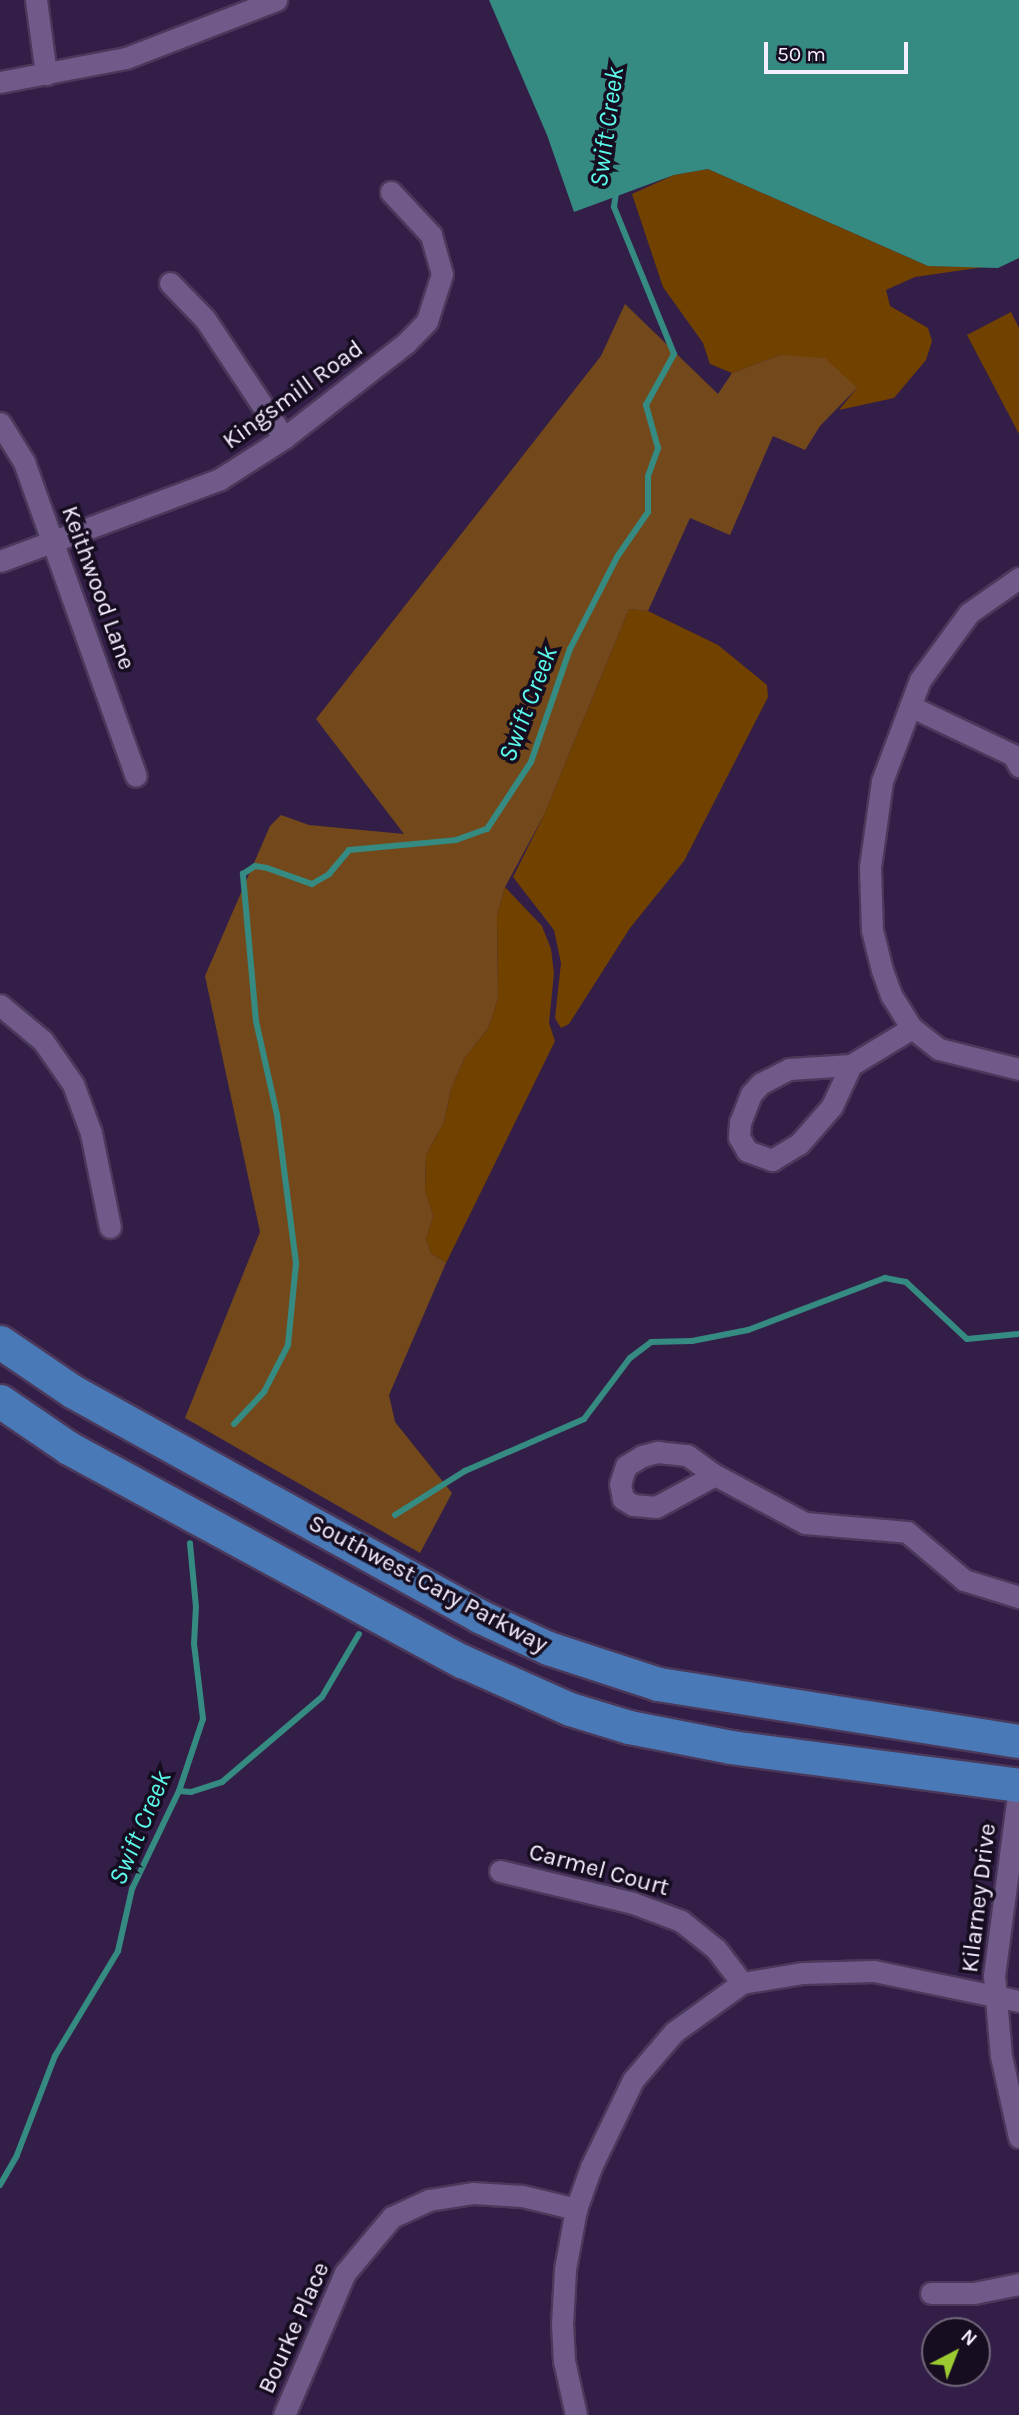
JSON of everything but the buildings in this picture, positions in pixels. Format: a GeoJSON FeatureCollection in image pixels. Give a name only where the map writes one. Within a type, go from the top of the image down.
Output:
{"type":"FeatureCollection","features":[{"type":"Feature","properties":{"kind":"main road","name":"Southwest Cary Parkway"},"geometry":{"type":"LineString","coordinates":[[0,1342],[84,1398],[479,1616],[548,1648],[658,1685],[1019,1741]]}},
{"type":"Feature","properties":{"kind":"main road","name":"Southwest Cary Parkway"},"geometry":{"type":"LineString","coordinates":[[0,1401],[69,1448],[462,1661],[570,1709],[629,1727],[731,1747],[1019,1787]]}},
{"type":"Feature","properties":{"kind":"street"},"geometry":{"type":"LineString","coordinates":[[36,0],[46,74]]}},
{"type":"Feature","properties":{"kind":"street"},"geometry":{"type":"LineString","coordinates":[[0,82],[126,58],[276,0]]}},
{"type":"Feature","properties":{"kind":"street","name":"Kingsmill Road"},"geometry":{"type":"LineString","coordinates":[[0,561],[220,479],[284,438],[406,343],[427,321],[436,301],[442,274],[431,235],[391,192]]}},
{"type":"Feature","properties":{"kind":"street"},"geometry":{"type":"LineString","coordinates":[[170,283],[205,319],[284,438]]}},
{"type":"Feature","properties":{"kind":"street","name":"Keithwood Lane"},"geometry":{"type":"LineString","coordinates":[[0,423],[24,462],[136,776]]}},
{"type":"Feature","properties":{"kind":"street"},"geometry":{"type":"LineString","coordinates":[[1019,578],[969,613],[950,634],[910,706],[882,782],[870,867],[873,930],[882,970],[891,995],[912,1028],[939,1049],[1019,1069]]}},
{"type":"Feature","properties":{"kind":"street"},"geometry":{"type":"LineString","coordinates":[[910,706],[1017,758]]}},
{"type":"Feature","properties":{"kind":"street"},"geometry":{"type":"LineString","coordinates":[[0,1004],[43,1041],[73,1084],[91,1133],[110,1227]]}},
{"type":"Feature","properties":{"kind":"street"},"geometry":{"type":"LineString","coordinates":[[851,1065],[832,1106],[799,1144],[772,1160],[747,1151],[739,1137],[740,1122],[751,1094],[761,1083],[789,1069],[851,1065],[912,1028]]}},
{"type":"Feature","properties":{"kind":"street"},"geometry":{"type":"LineString","coordinates":[[715,1475],[806,1523],[907,1532],[964,1580],[1019,1597]]}},
{"type":"Feature","properties":{"kind":"street","name":"Kilarney Drive"},"geometry":{"type":"LineString","coordinates":[[1019,1787],[994,1975],[1001,2056],[1019,2137]]}},
{"type":"Feature","properties":{"kind":"street","name":"Carmel Court"},"geometry":{"type":"LineString","coordinates":[[500,1871],[634,1903],[681,1921],[716,1949],[741,1983]]}},
{"type":"Feature","properties":{"kind":"street"},"geometry":{"type":"LineString","coordinates":[[576,2415],[562,2325],[565,2269],[576,2210],[591,2166],[633,2080],[674,2032],[741,1983],[852,1970],[996,1994],[1019,2001]]}},
{"type":"Feature","properties":{"kind":"street","name":"Bourke Place"},"geometry":{"type":"LineString","coordinates":[[284,2415],[345,2273],[392,2217],[429,2200],[473,2193],[522,2196],[576,2210]]}},
{"type":"Feature","properties":{"kind":"street"},"geometry":{"type":"LineString","coordinates":[[931,2293],[974,2293],[1019,2284]]}},
{"type":"Feature","properties":{"kind":"shaded area"},"geometry":{"type":"Polygon","coordinates":[[[708,169],[928,266],[984,267],[915,277],[886,290],[890,306],[928,328],[932,341],[926,360],[894,398],[839,410],[857,388],[780,355],[732,373],[710,364],[703,343],[663,287],[632,194],[674,175],[708,169]]]}},
{"type":"Feature","properties":{"kind":"shaded area"},"geometry":{"type":"Polygon","coordinates":[[[625,304],[718,394],[732,373],[780,355],[825,358],[857,388],[820,426],[805,450],[773,436],[730,535],[690,518],[648,611],[629,609],[544,815],[505,887],[497,915],[498,998],[489,1027],[464,1059],[451,1089],[444,1122],[426,1155],[425,1190],[433,1216],[426,1239],[431,1253],[446,1263],[389,1395],[395,1422],[452,1493],[420,1553],[185,1418],[260,1232],[205,976],[270,826],[281,815],[309,825],[404,834],[316,719],[601,356],[625,304]]]}},
{"type":"Feature","properties":{"kind":"shaded area"},"geometry":{"type":"Polygon","coordinates":[[[1011,312],[1019,328],[1019,434],[967,335],[1011,312]]]}},
{"type":"Feature","properties":{"kind":"shaded area"},"geometry":{"type":"Polygon","coordinates":[[[629,609],[648,611],[718,645],[767,685],[768,697],[684,861],[630,928],[569,1024],[561,1028],[555,1018],[561,963],[554,930],[513,877],[544,815],[629,609]]]}},
{"type":"Feature","properties":{"kind":"shaded area"},"geometry":{"type":"Polygon","coordinates":[[[505,887],[542,926],[551,949],[554,973],[549,1023],[555,1041],[446,1263],[431,1253],[426,1239],[433,1216],[425,1191],[426,1155],[444,1122],[451,1089],[464,1059],[489,1027],[498,998],[497,915],[505,887]]]}},
{"type":"Feature","properties":{"kind":"water"},"geometry":{"type":"Polygon","coordinates":[[[489,0],[1019,0],[1019,258],[998,268],[928,266],[708,169],[674,175],[574,212],[547,135],[489,0]]]}},
{"type":"Feature","properties":{"kind":"waterway","name":"Swift Creek"},"geometry":{"type":"LineString","coordinates":[[234,1424],[264,1392],[288,1345],[296,1263],[277,1115],[256,1021],[243,874],[255,866],[312,884],[329,874],[349,850],[456,840],[487,829],[531,762],[570,649],[617,557],[648,512],[648,476],[658,448],[646,405],[674,354],[614,207],[616,192]]}},
{"type":"Feature","properties":{"kind":"waterway"},"geometry":{"type":"LineString","coordinates":[[395,1515],[465,1471],[584,1419],[630,1358],[651,1342],[692,1341],[748,1330],[885,1278],[906,1282],[967,1339],[1019,1334]]}},
{"type":"Feature","properties":{"kind":"waterway","name":"Swift Creek"},"geometry":{"type":"LineString","coordinates":[[0,2185],[17,2155],[55,2056],[118,1951],[132,1889],[179,1791],[203,1719],[194,1644],[196,1607],[190,1543]]}},
{"type":"Feature","properties":{"kind":"waterway"},"geometry":{"type":"LineString","coordinates":[[179,1791],[191,1792],[222,1782],[322,1697],[359,1634]]}}]}
